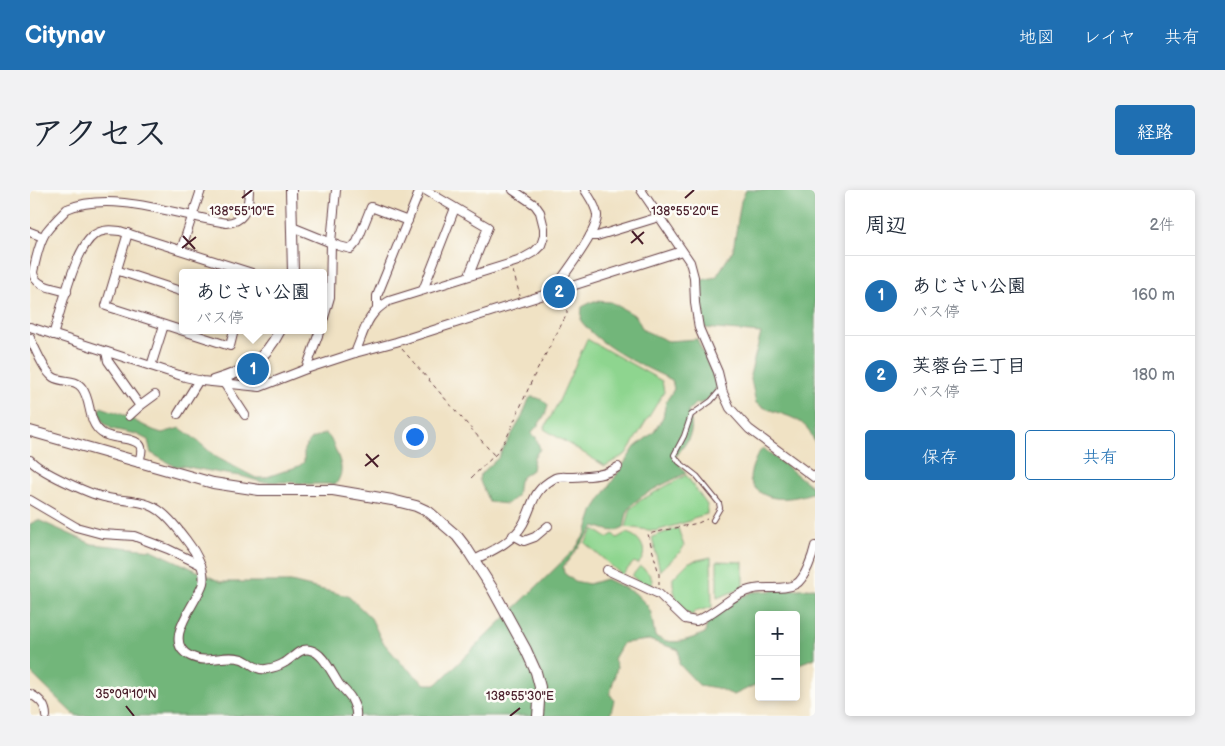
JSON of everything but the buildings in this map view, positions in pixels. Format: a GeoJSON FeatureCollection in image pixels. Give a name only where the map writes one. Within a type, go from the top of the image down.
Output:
{"type":"FeatureCollection","features":[{"type":"Feature","properties":{"kind":"street"},"geometry":{"type":"LineString","coordinates":[[181,250],[201,190]]}},
{"type":"Feature","properties":{"kind":"street"},"geometry":{"type":"LineString","coordinates":[[141,196],[219,222],[231,223],[246,211],[248,190]]}},
{"type":"Feature","properties":{"kind":"street"},"geometry":{"type":"LineString","coordinates":[[291,190],[293,269]]}},
{"type":"Feature","properties":{"kind":"street"},"geometry":{"type":"LineString","coordinates":[[327,307],[330,297],[331,242],[336,190]]}},
{"type":"Feature","properties":{"kind":"street"},"geometry":{"type":"LineString","coordinates":[[377,308],[378,296],[420,190]]}},
{"type":"Feature","properties":{"kind":"street"},"geometry":{"type":"LineString","coordinates":[[425,190],[488,227],[469,276]]}},
{"type":"Feature","properties":{"kind":"street"},"geometry":{"type":"LineString","coordinates":[[355,353],[370,316],[377,308],[389,301],[510,263],[527,257],[534,252],[544,236],[543,220],[535,205],[513,190]]}},
{"type":"Feature","properties":{"kind":"street"},"geometry":{"type":"LineString","coordinates":[[552,292],[590,236],[596,223],[595,206],[585,190]]}},
{"type":"Feature","properties":{"kind":"street"},"geometry":{"type":"LineString","coordinates":[[641,190],[693,270],[699,328],[718,372],[730,408],[749,430],[815,478]]}},
{"type":"Feature","properties":{"kind":"street"},"geometry":{"type":"LineString","coordinates":[[67,292],[39,284],[33,276],[33,272],[44,237],[51,226],[76,201],[92,194]]}},
{"type":"Feature","properties":{"kind":"street"},"geometry":{"type":"LineString","coordinates":[[292,228],[347,249],[355,246],[371,207],[408,221]]}},
{"type":"Feature","properties":{"kind":"street"},"geometry":{"type":"LineString","coordinates":[[424,290],[455,208]]}},
{"type":"Feature","properties":{"kind":"street"},"geometry":{"type":"LineString","coordinates":[[590,236],[597,236],[659,217]]}},
{"type":"Feature","properties":{"kind":"street"},"geometry":{"type":"LineString","coordinates":[[53,334],[80,253],[88,239],[101,231],[110,230],[128,233],[240,269]]}},
{"type":"Feature","properties":{"kind":"street"},"geometry":{"type":"LineString","coordinates":[[30,232],[44,237]]}},
{"type":"Feature","properties":{"kind":"street"},"geometry":{"type":"LineString","coordinates":[[128,233],[106,306],[179,330]]}},
{"type":"Feature","properties":{"kind":"street"},"geometry":{"type":"LineString","coordinates":[[139,462],[142,452],[141,446],[136,442],[110,437],[95,426],[83,389],[74,382],[57,380],[48,374],[30,338],[31,327],[200,380],[260,387],[355,353],[396,342],[682,251]]}},
{"type":"Feature","properties":{"kind":"street"},"geometry":{"type":"LineString","coordinates":[[116,270],[179,291]]}},
{"type":"Feature","properties":{"kind":"street"},"geometry":{"type":"LineString","coordinates":[[151,366],[164,325]]}},
{"type":"Feature","properties":{"kind":"street"},"geometry":{"type":"LineString","coordinates":[[192,334],[230,346],[233,334]]}},
{"type":"Feature","properties":{"kind":"street"},"geometry":{"type":"LineString","coordinates":[[213,381],[241,372],[258,360],[273,343],[278,334]]}},
{"type":"Feature","properties":{"kind":"street"},"geometry":{"type":"LineString","coordinates":[[306,369],[319,334]]}},
{"type":"Feature","properties":{"kind":"street"},"geometry":{"type":"LineString","coordinates":[[106,352],[108,361],[140,406]]}},
{"type":"Feature","properties":{"kind":"street"},"geometry":{"type":"LineString","coordinates":[[178,414],[200,380]]}},
{"type":"Feature","properties":{"kind":"street"},"geometry":{"type":"LineString","coordinates":[[224,383],[245,415]]}},
{"type":"Feature","properties":{"kind":"street"},"geometry":{"type":"LineString","coordinates":[[129,416],[155,395]]}},
{"type":"Feature","properties":{"kind":"street"},"geometry":{"type":"LineString","coordinates":[[30,433],[213,484],[259,490],[333,490],[392,500],[416,506],[429,512],[457,536],[492,588],[536,672],[540,687],[538,716]]}},
{"type":"Feature","properties":{"kind":"street"},"geometry":{"type":"LineString","coordinates":[[30,460],[32,463],[83,490],[103,497],[150,505],[159,510],[183,536],[201,566],[203,582],[178,634],[180,645],[188,656],[202,661],[230,658],[242,659],[264,670],[285,663],[303,650],[310,649],[316,652],[323,660],[350,696],[355,704],[356,716]]}},
{"type":"Feature","properties":{"kind":"street"},"geometry":{"type":"LineString","coordinates":[[474,560],[504,544],[514,535],[523,524],[532,499],[541,488],[557,477],[609,474],[618,467]]}},
{"type":"Feature","properties":{"kind":"street"},"geometry":{"type":"LineString","coordinates":[[30,500],[76,527],[102,534],[134,536],[168,549],[201,566]]}},
{"type":"Feature","properties":{"kind":"street"},"geometry":{"type":"LineString","coordinates":[[514,535],[524,541],[548,526]]}},
{"type":"Feature","properties":{"kind":"street"},"geometry":{"type":"LineString","coordinates":[[607,570],[659,594],[685,619],[696,621],[734,598],[754,589],[796,584],[805,571],[815,546]]}},
{"type":"Feature","properties":{"kind":"street"},"geometry":{"type":"LineString","coordinates":[[30,694],[43,703],[46,716]]}},
{"type":"Feature","properties":{"kind":"lane"},"geometry":{"type":"LineString","coordinates":[[711,518],[720,508],[719,502],[697,476],[679,462],[674,455],[684,436],[691,415],[711,401],[722,388]]}},
{"type":"Feature","properties":{"kind":"path"},"geometry":{"type":"LineString","coordinates":[[510,263],[522,302]]}},
{"type":"Feature","properties":{"kind":"path"},"geometry":{"type":"LineString","coordinates":[[470,478],[495,456],[508,435],[537,371],[568,314],[552,292]]}},
{"type":"Feature","properties":{"kind":"path"},"geometry":{"type":"LineString","coordinates":[[396,342],[495,456]]}},
{"type":"Feature","properties":{"kind":"path"},"geometry":{"type":"LineString","coordinates":[[659,594],[659,574],[648,534],[698,523],[711,518]]}},
{"type":"Feature","properties":{"kind":"green space"},"geometry":{"type":"Polygon","coordinates":[[[746,190],[815,190],[815,443],[810,431],[802,423],[756,403],[750,375],[761,333],[705,328],[702,322],[700,304],[702,280],[716,277],[733,250],[741,201],[746,190]]]}},
{"type":"Feature","properties":{"kind":"green space"},"geometry":{"type":"Polygon","coordinates":[[[594,301],[611,302],[636,316],[643,330],[668,341],[697,339],[718,386],[709,398],[695,404],[688,411],[691,419],[691,431],[687,441],[675,458],[686,473],[639,498],[627,513],[624,528],[613,531],[595,526],[563,567],[564,573],[574,581],[589,584],[606,579],[635,593],[647,605],[651,613],[655,636],[674,642],[705,633],[707,623],[737,599],[752,592],[815,588],[815,658],[800,664],[800,611],[755,611],[755,685],[734,695],[717,688],[699,685],[679,664],[679,650],[649,640],[623,643],[614,659],[617,667],[610,694],[614,700],[610,716],[78,716],[73,714],[30,672],[30,524],[38,520],[92,544],[152,550],[221,582],[291,582],[348,596],[371,618],[382,641],[401,663],[425,684],[437,684],[575,549],[586,533],[594,509],[635,447],[654,432],[663,417],[666,402],[674,389],[672,380],[623,355],[600,340],[581,321],[582,307],[594,301]]]}},
{"type":"Feature","properties":{"kind":"green space"},"geometry":{"type":"Polygon","coordinates":[[[587,339],[662,381],[664,392],[626,454],[605,466],[544,429],[587,339]]]}},
{"type":"Feature","properties":{"kind":"green space"},"geometry":{"type":"Polygon","coordinates":[[[531,397],[540,399],[548,405],[544,416],[532,432],[540,449],[534,457],[532,470],[519,481],[517,496],[507,504],[489,502],[479,479],[480,475],[498,458],[522,417],[531,397]]]}},
{"type":"Feature","properties":{"kind":"green space"},"geometry":{"type":"Polygon","coordinates":[[[101,407],[162,433],[180,428],[216,457],[256,478],[264,478],[299,466],[304,462],[304,449],[310,440],[325,433],[331,439],[338,456],[341,474],[336,484],[261,482],[241,476],[174,466],[151,453],[148,440],[136,434],[112,429],[104,423],[99,411],[101,407]]]}},
{"type":"Feature","properties":{"kind":"green space"},"geometry":{"type":"Polygon","coordinates":[[[763,448],[815,489],[815,492],[792,498],[777,498],[762,494],[756,489],[750,479],[750,474],[756,457],[763,448]]]}},
{"type":"Feature","properties":{"kind":"green space"},"geometry":{"type":"Polygon","coordinates":[[[686,475],[707,505],[707,514],[656,531],[626,527],[631,508],[641,500],[686,475]]]}},
{"type":"Feature","properties":{"kind":"green space"},"geometry":{"type":"Polygon","coordinates":[[[678,528],[684,546],[660,571],[652,537],[678,528]]]}},
{"type":"Feature","properties":{"kind":"green space"},"geometry":{"type":"Polygon","coordinates":[[[594,529],[607,538],[613,534],[617,538],[626,533],[636,538],[642,546],[642,560],[638,564],[634,562],[622,575],[585,543],[594,529]]]}},
{"type":"Feature","properties":{"kind":"green space"},"geometry":{"type":"Polygon","coordinates":[[[711,557],[712,607],[694,612],[693,615],[680,606],[674,589],[673,578],[689,562],[711,557]]]}},
{"type":"Feature","properties":{"kind":"green space"},"geometry":{"type":"Polygon","coordinates":[[[717,561],[743,562],[743,588],[717,598],[717,561]]]}},
{"type":"Feature","properties":{"kind":"green space"},"geometry":{"type":"Polygon","coordinates":[[[640,566],[651,577],[652,586],[641,584],[632,576],[640,566]]]}},
{"type":"Feature","properties":{"kind":"place","name":"芙蓉台三丁目"},"geometry":{"type":"Point","coordinates":[559,292]}},
{"type":"Feature","properties":{"kind":"place","name":"あじさい公園"},"geometry":{"type":"Point","coordinates":[253,369]}}]}
